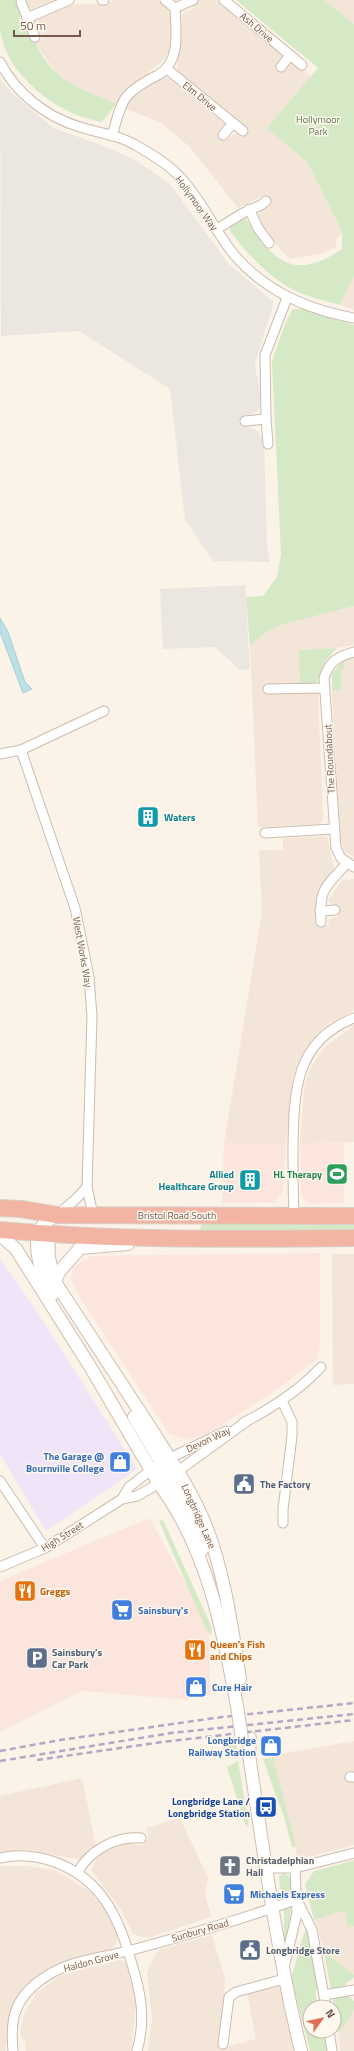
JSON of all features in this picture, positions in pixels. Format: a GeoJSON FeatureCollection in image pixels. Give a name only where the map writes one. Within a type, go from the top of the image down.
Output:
{"type":"FeatureCollection","features":[{"type":"Feature","properties":{"kind":"highway","name":"Bristol Road South"},"geometry":{"type":"LineString","coordinates":[[0,1208],[21,1209],[57,1215],[354,1216]]}},
{"type":"Feature","properties":{"kind":"highway"},"geometry":{"type":"LineString","coordinates":[[93,1215],[100,1224],[112,1230],[157,1232],[169,1238]]}},
{"type":"Feature","properties":{"kind":"highway"},"geometry":{"type":"LineString","coordinates":[[199,1215],[195,1224],[196,1233],[201,1239]]}},
{"type":"Feature","properties":{"kind":"highway"},"geometry":{"type":"LineString","coordinates":[[0,1216],[19,1217],[43,1231]]}},
{"type":"Feature","properties":{"kind":"highway"},"geometry":{"type":"LineString","coordinates":[[0,1230],[43,1231],[150,1238],[354,1238]]}},
{"type":"Feature","properties":{"kind":"street"},"geometry":{"type":"LineString","coordinates":[[27,18],[69,0]]}},
{"type":"Feature","properties":{"kind":"street"},"geometry":{"type":"LineString","coordinates":[[165,0],[175,8]]}},
{"type":"Feature","properties":{"kind":"street"},"geometry":{"type":"LineString","coordinates":[[175,8],[193,0]]}},
{"type":"Feature","properties":{"kind":"street","name":"Ash Drive"},"geometry":{"type":"LineString","coordinates":[[224,0],[302,65]]}},
{"type":"Feature","properties":{"kind":"street"},"geometry":{"type":"LineString","coordinates":[[20,2],[36,37]]}},
{"type":"Feature","properties":{"kind":"street"},"geometry":{"type":"LineString","coordinates":[[112,136],[127,96],[149,79],[167,69],[175,52],[175,8]]}},
{"type":"Feature","properties":{"kind":"street"},"geometry":{"type":"LineString","coordinates":[[281,67],[290,55]]}},
{"type":"Feature","properties":{"kind":"street","name":"Hollymoor Way"},"geometry":{"type":"LineString","coordinates":[[0,62],[18,89],[36,105],[61,120],[78,127],[135,144],[159,159],[177,174],[193,193],[227,246],[245,266],[287,298],[324,312],[354,318]]}},
{"type":"Feature","properties":{"kind":"street","name":"Elm Drive"},"geometry":{"type":"LineString","coordinates":[[167,69],[242,131]]}},
{"type":"Feature","properties":{"kind":"street"},"geometry":{"type":"LineString","coordinates":[[223,135],[233,123]]}},
{"type":"Feature","properties":{"kind":"street"},"geometry":{"type":"LineString","coordinates":[[217,229],[249,209],[261,205],[266,201]]}},
{"type":"Feature","properties":{"kind":"street"},"geometry":{"type":"LineString","coordinates":[[249,209],[258,228],[269,243]]}},
{"type":"Feature","properties":{"kind":"street"},"geometry":{"type":"LineString","coordinates":[[268,444],[265,355],[287,298]]}},
{"type":"Feature","properties":{"kind":"street"},"geometry":{"type":"LineString","coordinates":[[245,421],[266,419]]}},
{"type":"Feature","properties":{"kind":"street","name":"The Roundabout"},"geometry":{"type":"LineString","coordinates":[[320,922],[320,900],[322,892],[350,865],[341,858],[336,848],[333,830],[324,678],[330,666],[341,655],[354,652]]}},
{"type":"Feature","properties":{"kind":"street"},"geometry":{"type":"LineString","coordinates":[[268,689],[324,688]]}},
{"type":"Feature","properties":{"kind":"street"},"geometry":{"type":"LineString","coordinates":[[0,754],[21,750],[104,711]]}},
{"type":"Feature","properties":{"kind":"street","name":"West Works Way"},"geometry":{"type":"LineString","coordinates":[[21,750],[74,908],[89,977],[92,1016],[86,1187],[93,1215]]}},
{"type":"Feature","properties":{"kind":"street"},"geometry":{"type":"LineString","coordinates":[[265,833],[333,830]]}},
{"type":"Feature","properties":{"kind":"street"},"geometry":{"type":"LineString","coordinates":[[320,911],[335,910]]}},
{"type":"Feature","properties":{"kind":"street"},"geometry":{"type":"LineString","coordinates":[[294,1216],[294,1102],[298,1078],[303,1064],[321,1040],[340,1024],[354,1018]]}},
{"type":"Feature","properties":{"kind":"street"},"geometry":{"type":"LineString","coordinates":[[86,1187],[76,1199],[57,1215],[43,1231],[55,1282],[72,1307],[165,1460],[168,1478]]}},
{"type":"Feature","properties":{"kind":"street","name":"Longbridge Lane"},"geometry":{"type":"LineString","coordinates":[[43,1231],[38,1255],[46,1283],[90,1368]]}},
{"type":"Feature","properties":{"kind":"street","name":"Longbridge Lane"},"geometry":{"type":"LineString","coordinates":[[0,1235],[16,1250],[90,1368],[151,1470],[189,1490],[215,1553],[232,1630],[241,1706],[272,1909],[284,1975],[302,2051]]}},
{"type":"Feature","properties":{"kind":"street"},"geometry":{"type":"LineString","coordinates":[[55,1282],[59,1272],[80,1248],[138,1243],[150,1238]]}},
{"type":"Feature","properties":{"kind":"street","name":"Devon Way"},"geometry":{"type":"LineString","coordinates":[[151,1470],[165,1460],[247,1421],[282,1401],[300,1388],[321,1367]]}},
{"type":"Feature","properties":{"kind":"street"},"geometry":{"type":"LineString","coordinates":[[282,1401],[292,1422],[292,1436],[283,1509],[284,1523]]}},
{"type":"Feature","properties":{"kind":"street","name":"Devon Way"},"geometry":{"type":"LineString","coordinates":[[168,1478],[247,1421]]}},
{"type":"Feature","properties":{"kind":"street","name":"High Street"},"geometry":{"type":"LineString","coordinates":[[122,1499],[129,1487],[151,1470]]}},
{"type":"Feature","properties":{"kind":"street","name":"Longbridge Lane"},"geometry":{"type":"LineString","coordinates":[[168,1478],[185,1504],[195,1526],[217,1597],[220,1622],[241,1706]]}},
{"type":"Feature","properties":{"kind":"street","name":"High Street"},"geometry":{"type":"LineString","coordinates":[[0,1567],[45,1548],[122,1499],[137,1496],[168,1478]]}},
{"type":"Feature","properties":{"kind":"street"},"geometry":{"type":"LineString","coordinates":[[0,1481],[45,1548]]}},
{"type":"Feature","properties":{"kind":"street"},"geometry":{"type":"LineString","coordinates":[[77,1873],[83,1863],[113,1842],[128,1837],[141,1838]]}},
{"type":"Feature","properties":{"kind":"street"},"geometry":{"type":"LineString","coordinates":[[266,1868],[295,1868],[354,1854]]}},
{"type":"Feature","properties":{"kind":"street"},"geometry":{"type":"LineString","coordinates":[[0,1858],[39,1857],[77,1873],[102,1896],[114,1916],[128,1951],[139,1986],[143,2006],[142,2031],[138,2051]]}},
{"type":"Feature","properties":{"kind":"street","name":"Longbridge Lane"},"geometry":{"type":"LineString","coordinates":[[284,1975],[295,1924],[297,1899],[295,1868]]}},
{"type":"Feature","properties":{"kind":"street"},"geometry":{"type":"LineString","coordinates":[[272,1909],[297,1899]]}},
{"type":"Feature","properties":{"kind":"street","name":"Longbridge Lane"},"geometry":{"type":"LineString","coordinates":[[297,1899],[312,1930],[325,1999]]}},
{"type":"Feature","properties":{"kind":"street","name":"Sunbury Road"},"geometry":{"type":"LineString","coordinates":[[128,1951],[272,1909]]}},
{"type":"Feature","properties":{"kind":"street","name":"Haldon Grove"},"geometry":{"type":"LineString","coordinates":[[13,2051],[12,2023],[16,2011],[30,1990],[42,1978],[69,1964],[128,1951]]}},
{"type":"Feature","properties":{"kind":"street"},"geometry":{"type":"LineString","coordinates":[[223,2044],[229,1997],[236,1992],[284,1975]]}},
{"type":"Feature","properties":{"kind":"street"},"geometry":{"type":"LineString","coordinates":[[324,1995],[354,1990]]}},
{"type":"Feature","properties":{"kind":"street"},"geometry":{"type":"LineString","coordinates":[[330,2039],[332,2051]]}},
{"type":"Feature","properties":{"kind":"shaded area"},"geometry":{"type":"Polygon","coordinates":[[[25,0],[53,0],[32,9],[25,0]]]}},
{"type":"Feature","properties":{"kind":"shaded area"},"geometry":{"type":"Polygon","coordinates":[[[114,0],[158,0],[168,8],[171,16],[172,40],[167,57],[149,72],[153,81],[164,75],[167,77],[225,124],[226,127],[220,134],[227,139],[236,133],[241,137],[247,130],[177,70],[183,13],[194,8],[191,0],[217,0],[312,77],[267,128],[307,162],[342,232],[336,240],[336,247],[324,253],[290,259],[278,247],[259,220],[258,214],[270,204],[265,195],[238,208],[189,146],[160,122],[128,110],[74,85],[57,74],[35,43],[43,39],[35,21],[73,4],[108,4],[114,0]]]}},
{"type":"Feature","properties":{"kind":"shaded area"},"geometry":{"type":"Polygon","coordinates":[[[324,0],[354,0],[354,24],[324,0]]]}},
{"type":"Feature","properties":{"kind":"shaded area"},"geometry":{"type":"Polygon","coordinates":[[[0,79],[13,94],[53,128],[99,144],[137,161],[170,184],[228,263],[274,302],[255,364],[261,401],[259,410],[244,419],[244,425],[256,430],[264,439],[267,545],[270,562],[213,561],[185,520],[170,389],[79,331],[1,336],[0,79]]]}},
{"type":"Feature","properties":{"kind":"shaded area"},"geometry":{"type":"Polygon","coordinates":[[[354,276],[354,310],[340,305],[354,276]]]}},
{"type":"Feature","properties":{"kind":"shaded area"},"geometry":{"type":"Polygon","coordinates":[[[245,585],[250,669],[240,670],[215,647],[163,649],[160,589],[245,585]]]}},
{"type":"Feature","properties":{"kind":"shaded area"},"geometry":{"type":"Polygon","coordinates":[[[354,606],[354,645],[337,648],[299,650],[318,691],[323,819],[320,824],[258,827],[250,646],[265,633],[280,625],[354,606]]]}},
{"type":"Feature","properties":{"kind":"shaded area"},"geometry":{"type":"Polygon","coordinates":[[[354,657],[354,857],[344,851],[340,835],[332,690],[342,690],[341,671],[344,659],[354,657]]]}},
{"type":"Feature","properties":{"kind":"shaded area"},"geometry":{"type":"Polygon","coordinates":[[[327,836],[334,869],[320,887],[316,897],[319,926],[329,926],[328,921],[332,918],[338,917],[336,905],[330,904],[328,900],[342,880],[354,879],[354,1010],[326,1025],[309,1045],[300,1059],[293,1077],[286,1143],[224,1143],[262,913],[259,850],[283,850],[283,838],[327,836]]]}},
{"type":"Feature","properties":{"kind":"shaded area"},"geometry":{"type":"Polygon","coordinates":[[[354,1025],[354,1142],[300,1143],[304,1088],[310,1068],[325,1047],[354,1025]]]}},
{"type":"Feature","properties":{"kind":"shaded area"},"geometry":{"type":"Polygon","coordinates":[[[224,1143],[286,1143],[283,1191],[275,1203],[222,1203],[224,1143]]]}},
{"type":"Feature","properties":{"kind":"shaded area"},"geometry":{"type":"Polygon","coordinates":[[[300,1143],[344,1143],[344,1203],[309,1204],[301,1195],[300,1143]]]}},
{"type":"Feature","properties":{"kind":"shaded area"},"geometry":{"type":"Polygon","coordinates":[[[320,1253],[320,1346],[317,1359],[279,1388],[216,1429],[190,1440],[169,1434],[80,1298],[71,1279],[72,1268],[91,1256],[320,1253]]]}},
{"type":"Feature","properties":{"kind":"shaded area"},"geometry":{"type":"Polygon","coordinates":[[[332,1254],[354,1254],[354,1384],[333,1385],[332,1254]]]}},
{"type":"Feature","properties":{"kind":"shaded area"},"geometry":{"type":"Polygon","coordinates":[[[0,1259],[36,1310],[137,1469],[46,1531],[0,1454],[0,1259]]]}},
{"type":"Feature","properties":{"kind":"shaded area"},"geometry":{"type":"Polygon","coordinates":[[[150,1519],[209,1627],[210,1695],[189,1696],[188,1700],[82,1691],[0,1732],[0,1581],[150,1519]]]}},
{"type":"Feature","properties":{"kind":"shaded area"},"geometry":{"type":"Polygon","coordinates":[[[354,1741],[354,1845],[298,1860],[272,1755],[354,1741]]]}},
{"type":"Feature","properties":{"kind":"shaded area"},"geometry":{"type":"Polygon","coordinates":[[[82,1778],[96,1846],[81,1858],[77,1859],[25,1849],[0,1854],[0,1796],[82,1778]]]}},
{"type":"Feature","properties":{"kind":"shaded area"},"geometry":{"type":"Polygon","coordinates":[[[180,1818],[208,1878],[205,1894],[211,1917],[148,1938],[133,1934],[120,1908],[91,1870],[100,1853],[130,1839],[136,1845],[143,1845],[148,1839],[147,1828],[180,1818]]]}},
{"type":"Feature","properties":{"kind":"shaded area"},"geometry":{"type":"Polygon","coordinates":[[[354,1860],[354,1975],[324,1952],[307,1891],[319,1870],[354,1860]]]}},
{"type":"Feature","properties":{"kind":"shaded area"},"geometry":{"type":"Polygon","coordinates":[[[0,1866],[27,1866],[54,1870],[88,1890],[106,1911],[118,1935],[116,1944],[106,1952],[54,1966],[31,1985],[11,2012],[5,2051],[0,2051],[0,1866]]]}},
{"type":"Feature","properties":{"kind":"shaded area"},"geometry":{"type":"Polygon","coordinates":[[[212,1935],[225,1978],[221,2048],[256,2039],[247,1992],[281,1983],[295,2051],[148,2051],[152,2018],[147,1973],[150,1964],[159,1950],[212,1935]]]}},
{"type":"Feature","properties":{"kind":"shaded area"},"geometry":{"type":"Polygon","coordinates":[[[120,1960],[127,1964],[136,2003],[131,2051],[26,2051],[25,2041],[20,2034],[23,2016],[37,1992],[61,1975],[120,1960]]]}},
{"type":"Feature","properties":{"kind":"shaded area"},"geometry":{"type":"Polygon","coordinates":[[[354,2010],[354,2051],[340,2051],[339,2039],[342,2039],[342,2029],[354,2010]]]}},
{"type":"Feature","properties":{"kind":"green space"},"geometry":{"type":"Polygon","coordinates":[[[0,0],[15,0],[21,16],[19,20],[24,28],[28,27],[44,59],[58,74],[78,87],[116,104],[102,122],[85,118],[52,102],[36,90],[23,77],[12,62],[4,45],[0,28],[0,0]]]}},
{"type":"Feature","properties":{"kind":"green space","name":"Hollymoor Park"},"geometry":{"type":"Polygon","coordinates":[[[236,0],[324,0],[354,24],[354,276],[340,305],[313,298],[288,287],[260,266],[230,231],[231,226],[244,216],[264,244],[272,252],[280,259],[299,265],[311,264],[320,261],[342,249],[342,232],[307,162],[267,128],[318,68],[236,0]]]}},
{"type":"Feature","properties":{"kind":"green space"},"geometry":{"type":"Polygon","coordinates":[[[293,309],[302,309],[354,325],[354,606],[280,625],[265,633],[250,646],[246,597],[263,596],[277,577],[281,555],[272,361],[285,324],[293,309]]]}},
{"type":"Feature","properties":{"kind":"green space"},"geometry":{"type":"Polygon","coordinates":[[[337,648],[325,662],[316,684],[300,686],[299,650],[337,648]]]}},
{"type":"Feature","properties":{"kind":"green space"},"geometry":{"type":"Polygon","coordinates":[[[344,659],[344,668],[341,671],[342,690],[332,690],[332,674],[344,659]]]}},
{"type":"Feature","properties":{"kind":"green space"},"geometry":{"type":"Polygon","coordinates":[[[354,1221],[354,1235],[203,1234],[200,1231],[202,1222],[354,1221]]]}},
{"type":"Feature","properties":{"kind":"green space"},"geometry":{"type":"Polygon","coordinates":[[[163,1520],[212,1628],[211,1635],[206,1629],[159,1521],[163,1520]]]}},
{"type":"Feature","properties":{"kind":"green space"},"geometry":{"type":"Polygon","coordinates":[[[236,1740],[238,1753],[224,1752],[223,1743],[236,1740]]]}},
{"type":"Feature","properties":{"kind":"green space"},"geometry":{"type":"Polygon","coordinates":[[[273,1758],[296,1846],[292,1847],[284,1817],[263,1759],[273,1758]]]}},
{"type":"Feature","properties":{"kind":"green space"},"geometry":{"type":"Polygon","coordinates":[[[238,1761],[249,1827],[245,1824],[227,1767],[238,1761]]]}},
{"type":"Feature","properties":{"kind":"green space"},"geometry":{"type":"Polygon","coordinates":[[[354,1861],[354,1926],[348,1927],[346,1913],[341,1911],[314,1920],[305,1885],[314,1871],[354,1861]]]}},
{"type":"Feature","properties":{"kind":"green space"},"geometry":{"type":"Polygon","coordinates":[[[285,1873],[290,1877],[291,1890],[285,1894],[280,1889],[279,1876],[285,1873]]]}},
{"type":"Feature","properties":{"kind":"green space"},"geometry":{"type":"Polygon","coordinates":[[[291,1908],[287,1942],[284,1938],[284,1909],[291,1908]]]}},
{"type":"Feature","properties":{"kind":"green space"},"geometry":{"type":"Polygon","coordinates":[[[306,1927],[319,1986],[316,1992],[317,1999],[302,1999],[302,2020],[291,1978],[306,1927]]]}},
{"type":"Feature","properties":{"kind":"green space"},"geometry":{"type":"Polygon","coordinates":[[[324,1952],[354,1975],[354,1978],[346,1983],[344,1991],[354,2001],[354,2010],[342,2029],[342,1999],[333,1999],[324,1952]]]}},
{"type":"Feature","properties":{"kind":"green space"},"geometry":{"type":"Polygon","coordinates":[[[307,2039],[326,2039],[328,2051],[310,2051],[307,2039]]]}},
{"type":"Feature","properties":{"kind":"water"},"geometry":{"type":"Polygon","coordinates":[[[0,618],[8,632],[25,682],[32,689],[23,693],[0,632],[0,618]]]}},
{"type":"Feature","properties":{"kind":"railway"},"geometry":{"type":"LineString","coordinates":[[0,1751],[60,1740],[222,1717],[354,1703]]}},
{"type":"Feature","properties":{"kind":"railway"},"geometry":{"type":"LineString","coordinates":[[0,1761],[171,1733],[354,1714]]}},
{"type":"Feature","properties":{"kind":"railway"},"geometry":{"type":"LineString","coordinates":[[37,1760],[162,1742],[354,1720]]}},
{"type":"Feature","properties":{"kind":"place","name":"Waters"},"geometry":{"type":"Point","coordinates":[148,817]}},
{"type":"Feature","properties":{"kind":"place","name":"HL Therapy"},"geometry":{"type":"Point","coordinates":[337,1174]}},
{"type":"Feature","properties":{"kind":"place","name":"Allied Healthcare Group"},"geometry":{"type":"Point","coordinates":[250,1180]}},
{"type":"Feature","properties":{"kind":"place","name":"The Garage @ Bournville College"},"geometry":{"type":"Point","coordinates":[120,1462]}},
{"type":"Feature","properties":{"kind":"place","name":"The Factory"},"geometry":{"type":"Point","coordinates":[244,1484]}},
{"type":"Feature","properties":{"kind":"place","name":"Greggs"},"geometry":{"type":"Point","coordinates":[25,1591]}},
{"type":"Feature","properties":{"kind":"place","name":"Sainsbury's"},"geometry":{"type":"Point","coordinates":[122,1610]}},
{"type":"Feature","properties":{"kind":"place","name":"Queen's Fish and Chips"},"geometry":{"type":"Point","coordinates":[195,1650]}},
{"type":"Feature","properties":{"kind":"place","name":"Sainsbury's Car Park"},"geometry":{"type":"Point","coordinates":[37,1658]}},
{"type":"Feature","properties":{"kind":"place","name":"Cure Hair"},"geometry":{"type":"Point","coordinates":[196,1687]}},
{"type":"Feature","properties":{"kind":"place","name":"Longbridge Railway Station"},"geometry":{"type":"Point","coordinates":[271,1746]}},
{"type":"Feature","properties":{"kind":"place","name":"Longbridge Lane / Longbridge Station"},"geometry":{"type":"Point","coordinates":[266,1807]}},
{"type":"Feature","properties":{"kind":"place","name":"Christadelphian Hall"},"geometry":{"type":"Point","coordinates":[230,1866]}},
{"type":"Feature","properties":{"kind":"place","name":"Michaels Express"},"geometry":{"type":"Point","coordinates":[234,1894]}},
{"type":"Feature","properties":{"kind":"place","name":"Longbridge Store"},"geometry":{"type":"Point","coordinates":[250,1950]}}]}
